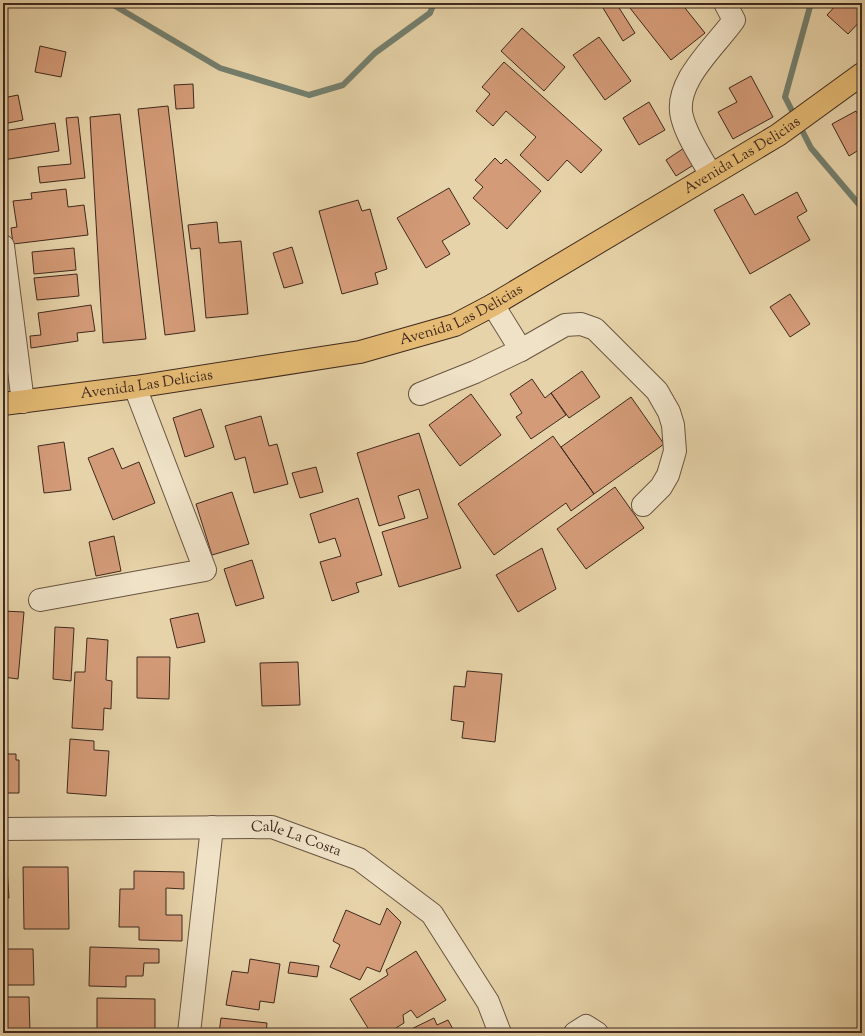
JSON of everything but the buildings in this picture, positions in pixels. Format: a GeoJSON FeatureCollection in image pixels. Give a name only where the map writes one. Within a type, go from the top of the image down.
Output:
{"type":"FeatureCollection","features":[{"type":"Feature","properties":{"kind":"main road","name":"Avenida Las Delicias"},"geometry":{"type":"LineString","coordinates":[[13,403],[135,387],[360,352],[455,325],[493,305],[778,135],[862,74]]}},
{"type":"Feature","properties":{"kind":"street"},"geometry":{"type":"LineString","coordinates":[[711,175],[694,145],[682,116],[682,94],[696,66],[734,20],[724,3]]}},
{"type":"Feature","properties":{"kind":"street"},"geometry":{"type":"LineString","coordinates":[[3,246],[13,403]]}},
{"type":"Feature","properties":{"kind":"street"},"geometry":{"type":"LineString","coordinates":[[493,305],[521,350]]}},
{"type":"Feature","properties":{"kind":"street"},"geometry":{"type":"LineString","coordinates":[[420,394],[475,372],[521,350],[565,325],[574,324],[588,326],[595,329],[657,390],[669,412],[673,425],[675,450],[672,462],[664,481],[643,505]]}},
{"type":"Feature","properties":{"kind":"street"},"geometry":{"type":"LineString","coordinates":[[40,600],[205,570],[135,387]]}},
{"type":"Feature","properties":{"kind":"street"},"geometry":{"type":"LineString","coordinates":[[189,1033],[212,827]]}},
{"type":"Feature","properties":{"kind":"street","name":"Calle La Costa"},"geometry":{"type":"LineString","coordinates":[[3,829],[272,827],[360,859],[432,914],[488,1002],[500,1033]]}},
{"type":"Feature","properties":{"kind":"street"},"geometry":{"type":"LineString","coordinates":[[574,1033],[586,1026],[597,1033]]}},
{"type":"Feature","properties":{"kind":"waterway"},"geometry":{"type":"LineString","coordinates":[[110,3],[220,68],[309,95],[343,85],[375,53],[430,13],[434,3]]}},
{"type":"Feature","properties":{"kind":"waterway"},"geometry":{"type":"LineString","coordinates":[[811,3],[785,97],[811,148],[862,208]]}}]}
